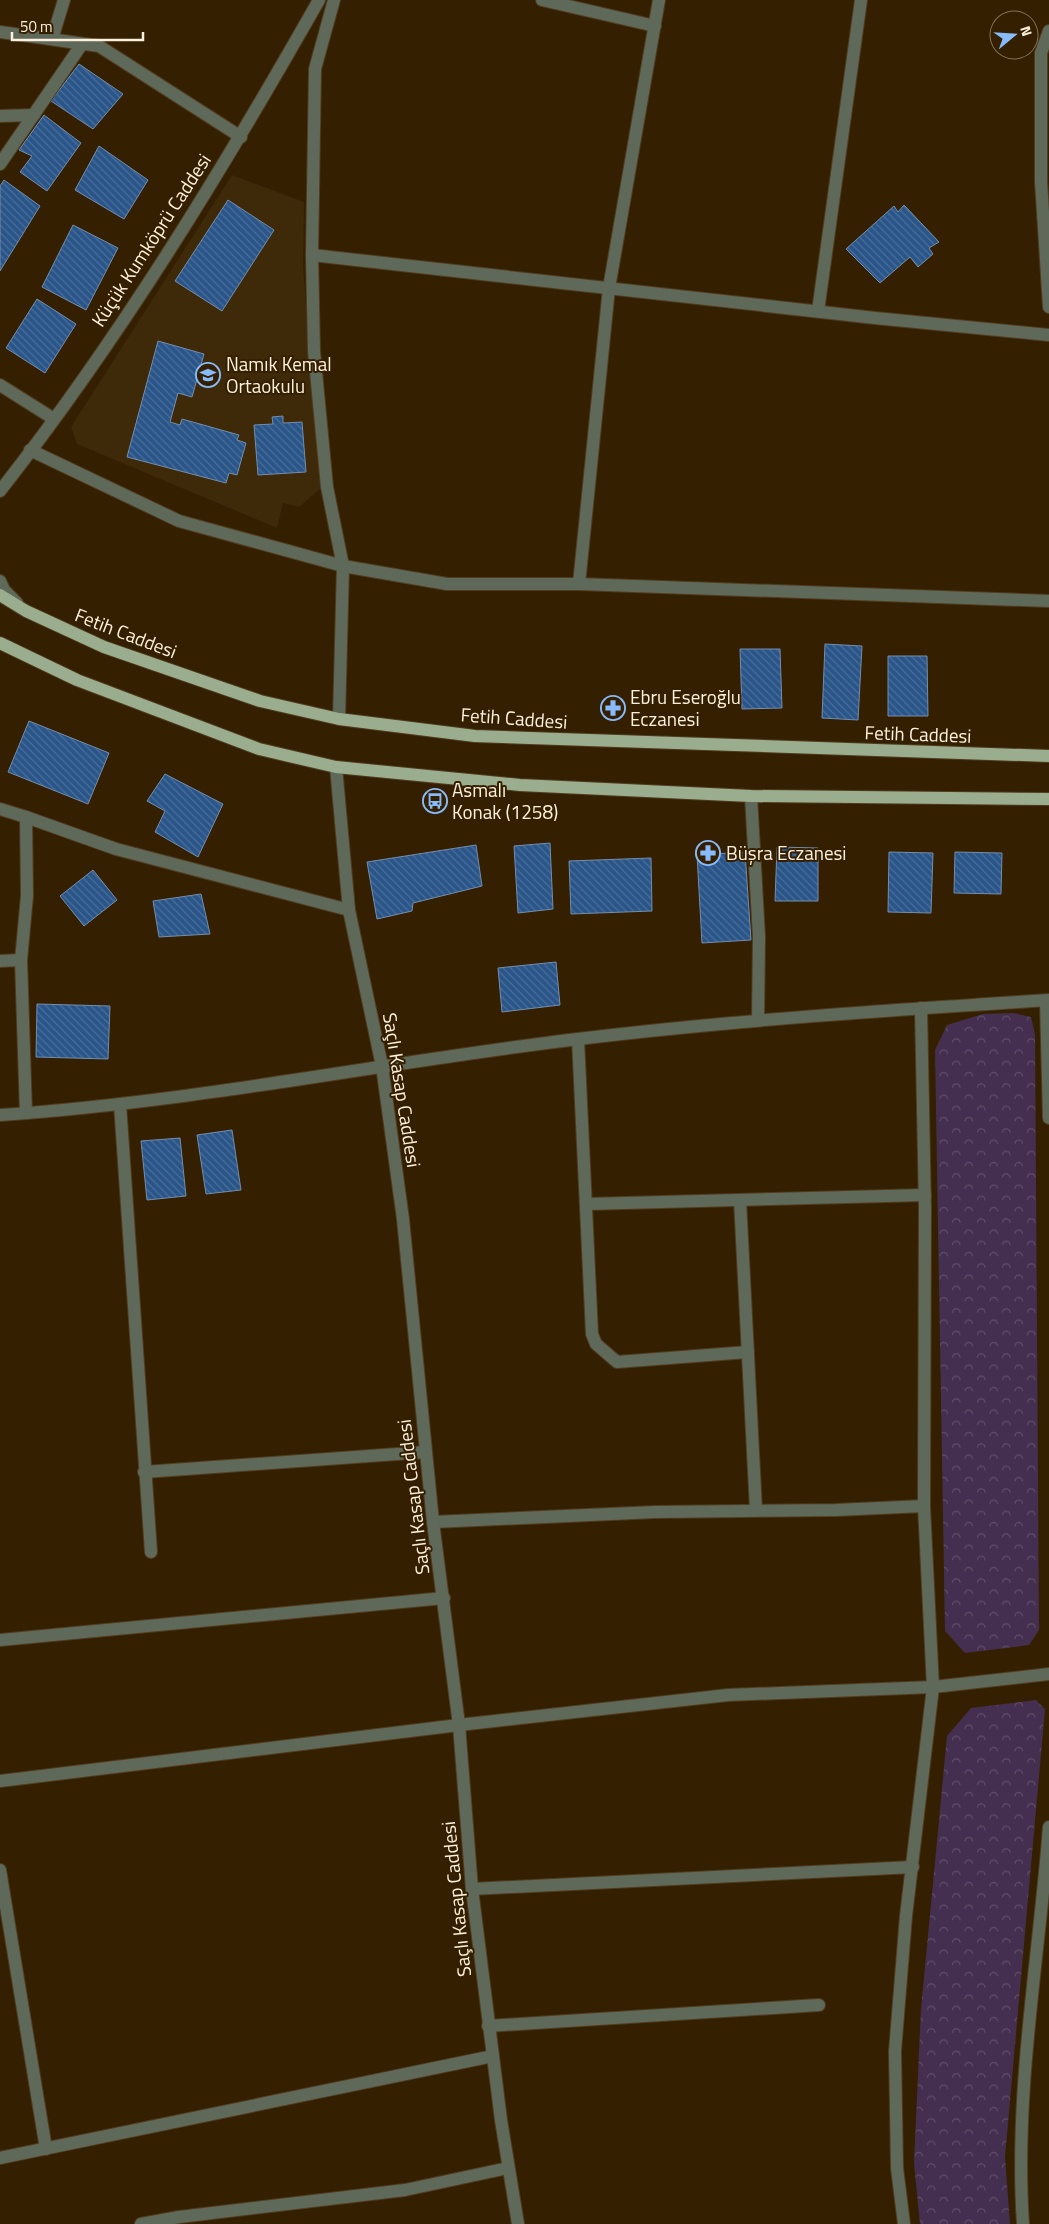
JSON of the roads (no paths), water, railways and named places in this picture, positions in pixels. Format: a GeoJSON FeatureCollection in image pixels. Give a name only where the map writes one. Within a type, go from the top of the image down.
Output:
{"type":"FeatureCollection","features":[{"type":"Feature","properties":{"kind":"main road","name":"Fetih Caddesi"},"geometry":{"type":"LineString","coordinates":[[0,595],[26,611],[104,647],[242,695],[339,719],[475,736],[1049,756]]}},
{"type":"Feature","properties":{"kind":"main road"},"geometry":{"type":"LineString","coordinates":[[0,643],[78,680],[259,749],[336,767],[520,785],[751,796],[1049,799]]}},
{"type":"Feature","properties":{"kind":"street"},"geometry":{"type":"LineString","coordinates":[[52,39],[64,0]]}},
{"type":"Feature","properties":{"kind":"street","name":"Küçük Kumköprü Caddesi"},"geometry":{"type":"LineString","coordinates":[[1,491],[54,419],[131,307],[241,137],[319,0]]}},
{"type":"Feature","properties":{"kind":"street"},"geometry":{"type":"LineString","coordinates":[[334,0],[315,69],[312,254],[314,351],[326,477],[343,566],[339,719]]}},
{"type":"Feature","properties":{"kind":"street"},"geometry":{"type":"LineString","coordinates":[[542,0],[655,26]]}},
{"type":"Feature","properties":{"kind":"street"},"geometry":{"type":"LineString","coordinates":[[579,584],[609,288],[659,0]]}},
{"type":"Feature","properties":{"kind":"street"},"geometry":{"type":"LineString","coordinates":[[818,311],[860,0]]}},
{"type":"Feature","properties":{"kind":"street"},"geometry":{"type":"LineString","coordinates":[[1049,31],[1041,53],[1041,181],[1049,306]]}},
{"type":"Feature","properties":{"kind":"street"},"geometry":{"type":"LineString","coordinates":[[0,32],[99,46],[241,137]]}},
{"type":"Feature","properties":{"kind":"street"},"geometry":{"type":"LineString","coordinates":[[0,164],[82,44]]}},
{"type":"Feature","properties":{"kind":"street"},"geometry":{"type":"LineString","coordinates":[[0,116],[34,115]]}},
{"type":"Feature","properties":{"kind":"street"},"geometry":{"type":"LineString","coordinates":[[312,254],[1049,335]]}},
{"type":"Feature","properties":{"kind":"street"},"geometry":{"type":"LineString","coordinates":[[0,386],[54,419]]}},
{"type":"Feature","properties":{"kind":"street"},"geometry":{"type":"LineString","coordinates":[[30,450],[179,522],[343,566],[447,584],[579,584],[1049,602]]}},
{"type":"Feature","properties":{"kind":"street"},"geometry":{"type":"LineString","coordinates":[[0,581],[4,590],[26,611]]}},
{"type":"Feature","properties":{"kind":"street","name":"Saçlı Kasap Caddesi"},"geometry":{"type":"LineString","coordinates":[[336,767],[349,910],[382,1066],[402,1219],[425,1452],[459,1725],[472,1889],[488,2026],[518,2224]]}},
{"type":"Feature","properties":{"kind":"street"},"geometry":{"type":"LineString","coordinates":[[751,796],[759,937],[758,1020]]}},
{"type":"Feature","properties":{"kind":"street"},"geometry":{"type":"LineString","coordinates":[[0,809],[116,849],[349,910]]}},
{"type":"Feature","properties":{"kind":"street"},"geometry":{"type":"LineString","coordinates":[[26,817],[26,896],[21,960],[26,1113]]}},
{"type":"Feature","properties":{"kind":"street"},"geometry":{"type":"LineString","coordinates":[[0,961],[21,960]]}},
{"type":"Feature","properties":{"kind":"street"},"geometry":{"type":"LineString","coordinates":[[0,1115],[120,1104],[578,1039],[758,1020],[1048,1001],[1049,1118]]}},
{"type":"Feature","properties":{"kind":"street"},"geometry":{"type":"LineString","coordinates":[[904,2224],[897,2168],[895,2051],[933,1687],[924,1506],[925,1195],[921,1008]]}},
{"type":"Feature","properties":{"kind":"street"},"geometry":{"type":"LineString","coordinates":[[578,1039],[592,1334],[596,1344],[617,1362],[748,1352]]}},
{"type":"Feature","properties":{"kind":"street"},"geometry":{"type":"LineString","coordinates":[[120,1104],[150,1552]]}},
{"type":"Feature","properties":{"kind":"street"},"geometry":{"type":"LineString","coordinates":[[587,1204],[925,1195]]}},
{"type":"Feature","properties":{"kind":"street"},"geometry":{"type":"LineString","coordinates":[[740,1200],[756,1510]]}},
{"type":"Feature","properties":{"kind":"street"},"geometry":{"type":"LineString","coordinates":[[144,1472],[425,1452]]}},
{"type":"Feature","properties":{"kind":"street"},"geometry":{"type":"LineString","coordinates":[[433,1522],[655,1512],[924,1506]]}},
{"type":"Feature","properties":{"kind":"street"},"geometry":{"type":"LineString","coordinates":[[0,1640],[444,1598]]}},
{"type":"Feature","properties":{"kind":"street"},"geometry":{"type":"LineString","coordinates":[[0,1781],[459,1725],[728,1695],[933,1687],[1049,1674]]}},
{"type":"Feature","properties":{"kind":"street"},"geometry":{"type":"LineString","coordinates":[[1023,2224],[1020,2158],[1028,2042],[1047,1880],[1049,1827]]}},
{"type":"Feature","properties":{"kind":"street"},"geometry":{"type":"LineString","coordinates":[[472,1889],[913,1867]]}},
{"type":"Feature","properties":{"kind":"street"},"geometry":{"type":"LineString","coordinates":[[0,1870],[46,2149]]}},
{"type":"Feature","properties":{"kind":"street"},"geometry":{"type":"LineString","coordinates":[[488,2026],[819,2005]]}},
{"type":"Feature","properties":{"kind":"street"},"geometry":{"type":"LineString","coordinates":[[0,2158],[493,2056]]}},
{"type":"Feature","properties":{"kind":"street"},"geometry":{"type":"LineString","coordinates":[[141,2224],[179,2217],[405,2190],[508,2168]]}},
{"type":"Feature","properties":{"kind":"place","name":"Namık Kemal Ortaokulu"},"geometry":{"type":"Point","coordinates":[208,375]}},
{"type":"Feature","properties":{"kind":"place","name":"Ebru Eseroğlu Eczanesi"},"geometry":{"type":"Point","coordinates":[613,708]}},
{"type":"Feature","properties":{"kind":"place","name":"Asmalı Konak (1258)"},"geometry":{"type":"Point","coordinates":[435,801]}},
{"type":"Feature","properties":{"kind":"place","name":"Büşra Eczanesi"},"geometry":{"type":"Point","coordinates":[708,853]}}]}
